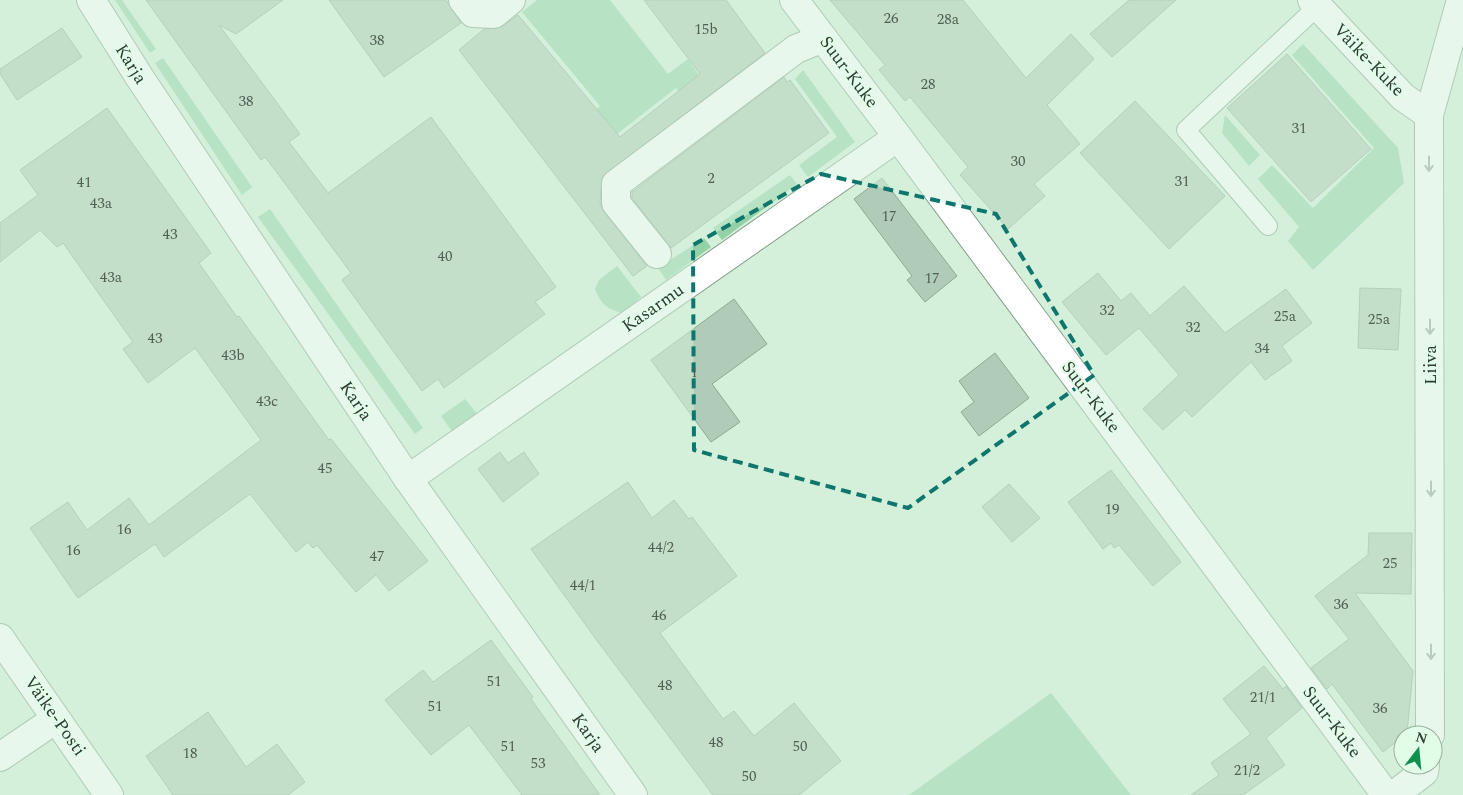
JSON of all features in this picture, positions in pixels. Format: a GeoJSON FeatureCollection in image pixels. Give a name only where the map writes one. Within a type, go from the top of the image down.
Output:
{"type":"FeatureCollection","features":[{"type":"Feature","properties":{"kind":"street","name":"Karja"},"geometry":{"type":"LineString","coordinates":[[91,0],[140,78],[408,479],[632,795]]}},
{"type":"Feature","properties":{"kind":"street"},"geometry":{"type":"LineString","coordinates":[[463,0],[473,13],[494,14],[511,0]]}},
{"type":"Feature","properties":{"kind":"street","name":"Suur-Kuke"},"geometry":{"type":"LineString","coordinates":[[794,0],[898,137],[1386,795]]}},
{"type":"Feature","properties":{"kind":"street","name":"Liiva"},"geometry":{"type":"LineString","coordinates":[[1430,725],[1429,115],[1460,0]]}},
{"type":"Feature","properties":{"kind":"street","name":"Väike-Kuke"},"geometry":{"type":"LineString","coordinates":[[1315,3],[1403,97],[1429,115]]}},
{"type":"Feature","properties":{"kind":"street"},"geometry":{"type":"LineString","coordinates":[[657,254],[616,203],[616,184],[796,49],[823,38]]}},
{"type":"Feature","properties":{"kind":"street","name":"Kasarmu"},"geometry":{"type":"LineString","coordinates":[[408,479],[898,137]]}},
{"type":"Feature","properties":{"kind":"street","name":"Väike-Posti"},"geometry":{"type":"LineString","coordinates":[[0,638],[110,795]]}},
{"type":"Feature","properties":{"kind":"street"},"geometry":{"type":"LineString","coordinates":[[0,758],[56,719]]}},
{"type":"Feature","properties":{"kind":"street"},"geometry":{"type":"LineString","coordinates":[[1394,795],[1420,775]]}},
{"type":"Feature","properties":{"kind":"lane"},"geometry":{"type":"LineString","coordinates":[[1268,226],[1186,130],[1315,3]]}},
{"type":"Feature","properties":{"kind":"highlighted area"},"geometry":{"type":"Polygon","coordinates":[[[821,174],[996,214],[1094,375],[908,508],[694,450],[693,245],[821,174]]]}},
{"type":"Feature","properties":{"kind":"green space"},"geometry":{"type":"Polygon","coordinates":[[[115,0],[122,0],[156,49],[150,53],[115,0]]]}},
{"type":"Feature","properties":{"kind":"green space"},"geometry":{"type":"Polygon","coordinates":[[[537,0],[610,0],[668,74],[688,59],[713,96],[693,111],[676,88],[617,134],[574,127],[600,106],[522,12],[537,0]]]}},
{"type":"Feature","properties":{"kind":"green space"},"geometry":{"type":"Polygon","coordinates":[[[1303,44],[1398,148],[1404,183],[1313,270],[1288,241],[1299,227],[1258,179],[1272,165],[1313,208],[1374,148],[1292,55],[1303,44]]]}},
{"type":"Feature","properties":{"kind":"green space"},"geometry":{"type":"Polygon","coordinates":[[[163,58],[252,187],[242,195],[155,63],[163,58]]]}},
{"type":"Feature","properties":{"kind":"green space"},"geometry":{"type":"Polygon","coordinates":[[[803,70],[855,142],[808,177],[799,165],[837,137],[795,79],[803,70]]]}},
{"type":"Feature","properties":{"kind":"green space"},"geometry":{"type":"Polygon","coordinates":[[[1225,115],[1260,155],[1249,166],[1222,133],[1225,115]]]}},
{"type":"Feature","properties":{"kind":"green space"},"geometry":{"type":"Polygon","coordinates":[[[790,175],[797,184],[722,240],[713,228],[790,175]]]}},
{"type":"Feature","properties":{"kind":"green space"},"geometry":{"type":"Polygon","coordinates":[[[270,209],[423,428],[415,434],[258,217],[270,209]]]}},
{"type":"Feature","properties":{"kind":"green space"},"geometry":{"type":"Polygon","coordinates":[[[704,238],[711,247],[666,280],[658,268],[704,238]]]}},
{"type":"Feature","properties":{"kind":"green space"},"geometry":{"type":"Polygon","coordinates":[[[617,266],[641,297],[622,313],[612,310],[605,305],[595,289],[599,280],[617,266]]]}},
{"type":"Feature","properties":{"kind":"green space"},"geometry":{"type":"Polygon","coordinates":[[[465,399],[482,420],[456,437],[441,416],[465,399]]]}},
{"type":"Feature","properties":{"kind":"green space"},"geometry":{"type":"Polygon","coordinates":[[[1051,693],[1131,795],[909,795],[1051,693]]]}},
{"type":"Feature","properties":{"kind":"building"},"geometry":{"type":"Polygon","coordinates":[[[146,0],[283,0],[236,34],[219,25],[300,134],[289,142],[328,193],[431,117],[556,287],[535,302],[545,314],[444,388],[438,379],[422,391],[342,280],[351,273],[265,157],[261,160],[146,0]]]}},
{"type":"Feature","properties":{"kind":"building"},"geometry":{"type":"Polygon","coordinates":[[[329,0],[446,0],[461,23],[384,77],[329,0]]]}},
{"type":"Feature","properties":{"kind":"building"},"geometry":{"type":"Polygon","coordinates":[[[644,0],[726,0],[765,53],[602,177],[600,203],[604,212],[647,266],[633,276],[459,50],[484,29],[503,26],[518,15],[620,137],[700,74],[644,0]]]}},
{"type":"Feature","properties":{"kind":"building"},"geometry":{"type":"Polygon","coordinates":[[[830,0],[963,0],[1026,78],[1071,34],[1094,59],[1047,105],[1080,144],[1034,184],[1045,196],[1008,229],[960,175],[968,167],[910,97],[905,101],[879,70],[885,65],[830,0]]]}},
{"type":"Feature","properties":{"kind":"building"},"geometry":{"type":"Polygon","coordinates":[[[1129,0],[1176,0],[1112,57],[1090,34],[1129,0]]]}},
{"type":"Feature","properties":{"kind":"building"},"geometry":{"type":"Polygon","coordinates":[[[62,28],[82,57],[17,100],[0,74],[0,69],[62,28]]]}},
{"type":"Feature","properties":{"kind":"building"},"geometry":{"type":"Polygon","coordinates":[[[1287,54],[1371,149],[1311,202],[1227,108],[1287,54]]]}},
{"type":"Feature","properties":{"kind":"building"},"geometry":{"type":"Polygon","coordinates":[[[784,77],[787,82],[790,80],[829,133],[671,248],[632,198],[632,192],[784,77]]]}},
{"type":"Feature","properties":{"kind":"building"},"geometry":{"type":"Polygon","coordinates":[[[1135,101],[1225,196],[1169,249],[1080,153],[1135,101]]]}},
{"type":"Feature","properties":{"kind":"building"},"geometry":{"type":"Polygon","coordinates":[[[107,108],[211,253],[199,263],[237,317],[239,316],[329,440],[331,439],[428,561],[389,591],[376,575],[356,592],[317,545],[313,548],[308,542],[296,552],[250,494],[164,557],[155,544],[78,598],[30,528],[68,502],[87,530],[129,498],[149,525],[261,440],[195,348],[148,383],[123,349],[133,342],[63,243],[57,247],[40,230],[0,262],[0,223],[38,195],[20,170],[107,108]]]}},
{"type":"Feature","properties":{"kind":"building"},"geometry":{"type":"Polygon","coordinates":[[[882,178],[957,276],[925,302],[907,280],[912,276],[854,199],[882,178]]]}},
{"type":"Feature","properties":{"kind":"building"},"geometry":{"type":"Polygon","coordinates":[[[1098,273],[1121,301],[1131,293],[1150,316],[1184,286],[1225,333],[1286,289],[1312,323],[1282,346],[1292,361],[1265,380],[1251,362],[1192,417],[1185,410],[1163,430],[1143,409],[1179,375],[1139,328],[1106,355],[1062,302],[1098,273]]]}},
{"type":"Feature","properties":{"kind":"building"},"geometry":{"type":"Polygon","coordinates":[[[1360,288],[1401,289],[1398,350],[1358,348],[1360,288]]]}},
{"type":"Feature","properties":{"kind":"building"},"geometry":{"type":"Polygon","coordinates":[[[734,299],[767,344],[712,384],[740,422],[711,442],[651,360],[734,299]]]}},
{"type":"Feature","properties":{"kind":"building"},"geometry":{"type":"Polygon","coordinates":[[[995,353],[1029,398],[979,436],[961,412],[974,402],[959,381],[995,353]]]}},
{"type":"Feature","properties":{"kind":"building"},"geometry":{"type":"Polygon","coordinates":[[[500,452],[508,463],[524,452],[539,474],[503,502],[478,469],[500,452]]]}},
{"type":"Feature","properties":{"kind":"building"},"geometry":{"type":"Polygon","coordinates":[[[1111,470],[1181,562],[1153,586],[1119,545],[1114,548],[1111,543],[1103,549],[1068,502],[1111,470]]]}},
{"type":"Feature","properties":{"kind":"building"},"geometry":{"type":"Polygon","coordinates":[[[628,482],[652,518],[674,500],[689,519],[692,517],[737,576],[660,633],[723,719],[734,711],[754,736],[794,703],[841,761],[799,795],[713,795],[531,549],[628,482]]]}},
{"type":"Feature","properties":{"kind":"building"},"geometry":{"type":"Polygon","coordinates":[[[1009,484],[1040,518],[1012,542],[982,507],[1009,484]]]}},
{"type":"Feature","properties":{"kind":"building"},"geometry":{"type":"Polygon","coordinates":[[[1369,533],[1412,533],[1411,594],[1355,593],[1413,671],[1408,725],[1393,725],[1393,744],[1383,752],[1332,684],[1327,689],[1311,668],[1349,639],[1315,596],[1368,555],[1369,533]]]}},
{"type":"Feature","properties":{"kind":"building"},"geometry":{"type":"Polygon","coordinates":[[[491,640],[533,697],[531,699],[600,795],[522,795],[469,725],[431,755],[385,700],[423,670],[433,682],[491,640]]]}},
{"type":"Feature","properties":{"kind":"building"},"geometry":{"type":"Polygon","coordinates":[[[1264,666],[1283,689],[1286,686],[1302,708],[1266,738],[1285,765],[1243,795],[1191,795],[1219,775],[1211,763],[1251,734],[1223,699],[1264,666]]]}},
{"type":"Feature","properties":{"kind":"building"},"geometry":{"type":"Polygon","coordinates":[[[208,712],[246,767],[277,744],[305,782],[288,795],[173,795],[146,756],[208,712]]]}}]}
